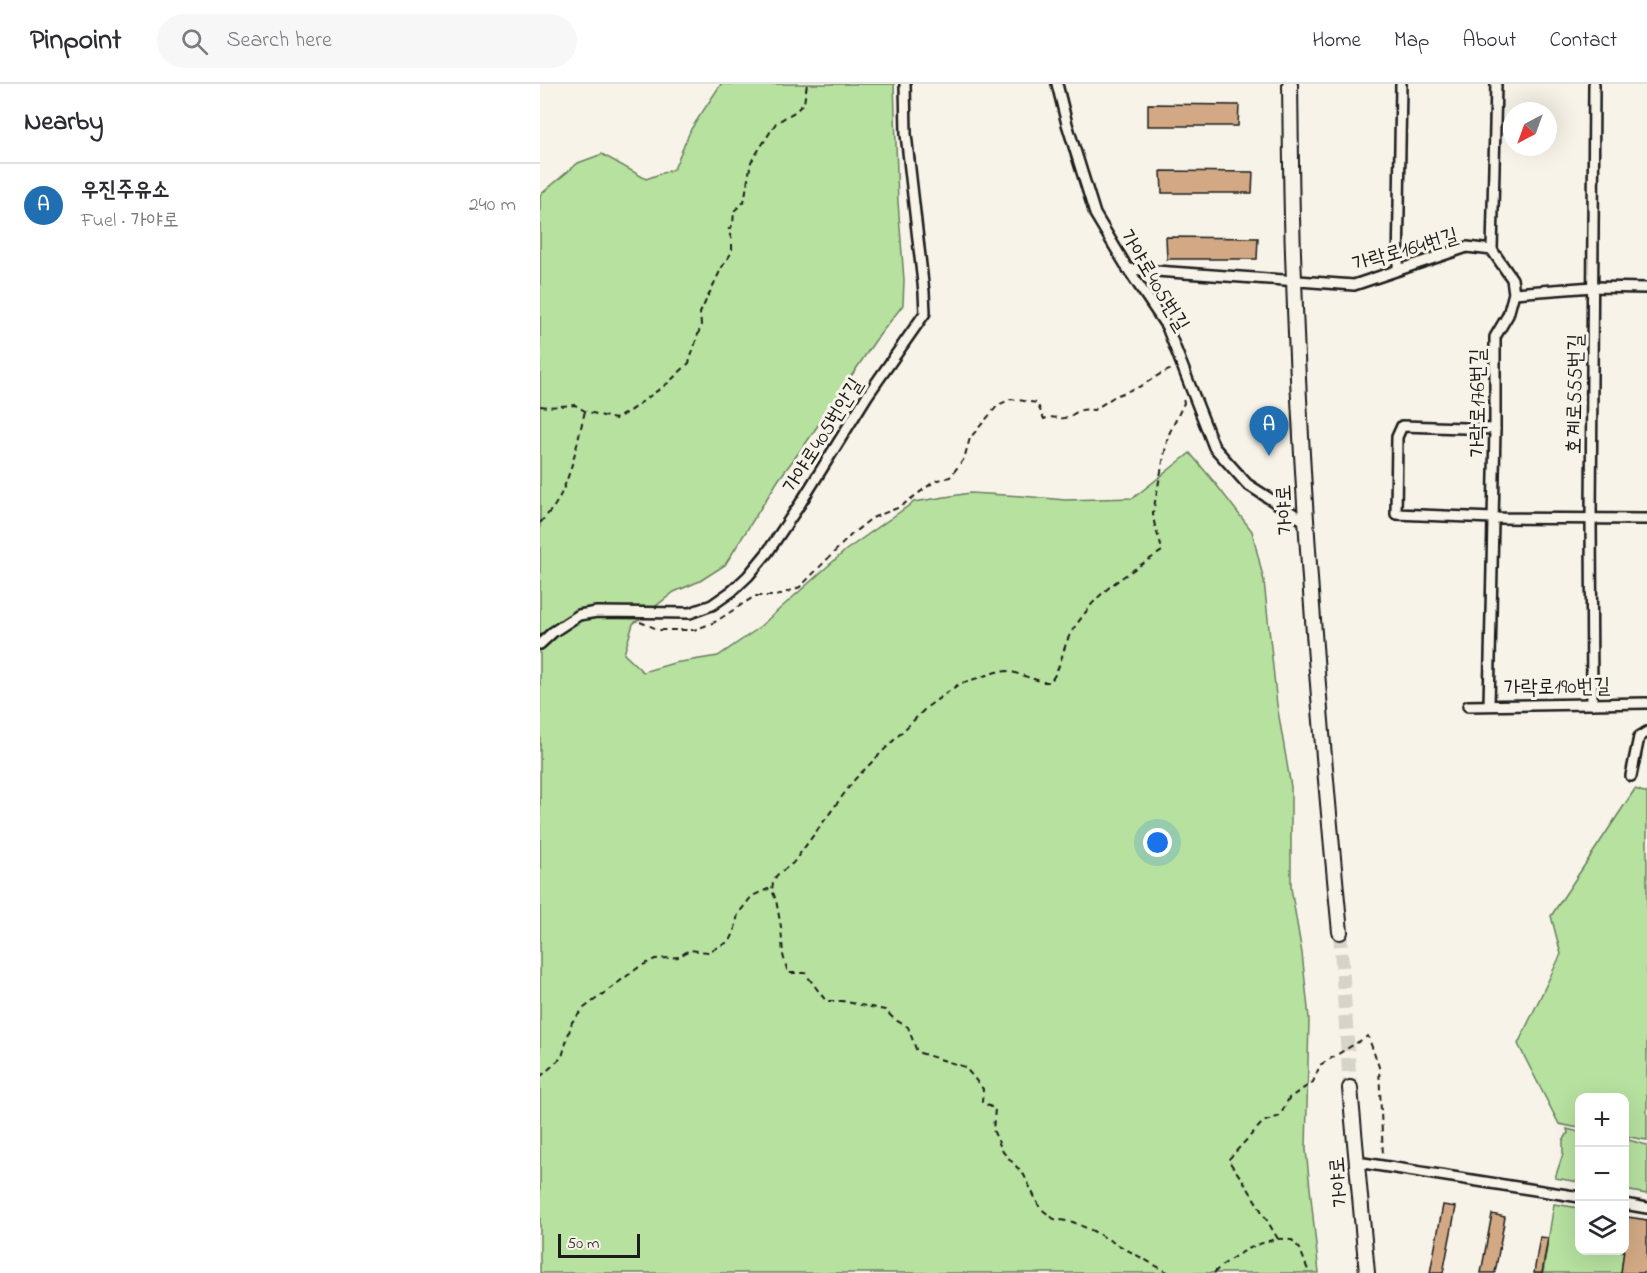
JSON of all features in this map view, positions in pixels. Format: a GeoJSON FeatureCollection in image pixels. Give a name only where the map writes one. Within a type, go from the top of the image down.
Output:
{"type":"FeatureCollection","features":[{"type":"Feature","properties":{"kind":"main road","name":"가야로"},"geometry":{"type":"LineString","coordinates":[[1290,84],[1294,279],[1306,522],[1340,932]]}},
{"type":"Feature","properties":{"kind":"main road","name":"가야로"},"geometry":{"type":"LineString","coordinates":[[1350,1088],[1366,1273]]}},
{"type":"Feature","properties":{"kind":"street","name":"가야로405번안길"},"geometry":{"type":"LineString","coordinates":[[540,644],[553,632],[579,615],[597,612],[690,613],[712,605],[732,591],[767,553],[867,396],[925,313],[906,134],[904,84]]}},
{"type":"Feature","properties":{"kind":"street","name":"가야로405번길"},"geometry":{"type":"LineString","coordinates":[[1057,84],[1095,214],[1167,327],[1214,447],[1247,484],[1306,522]]}},
{"type":"Feature","properties":{"kind":"street"},"geometry":{"type":"LineString","coordinates":[[1398,270],[1401,84]]}},
{"type":"Feature","properties":{"kind":"street","name":"가락로164번길"},"geometry":{"type":"LineString","coordinates":[[1496,84],[1492,250],[1512,279],[1514,293]]}},
{"type":"Feature","properties":{"kind":"street","name":"호계로555번길"},"geometry":{"type":"LineString","coordinates":[[1592,704],[1594,84]]}},
{"type":"Feature","properties":{"kind":"street","name":"가락로164번길"},"geometry":{"type":"LineString","coordinates":[[1128,269],[1354,285],[1467,247],[1492,250]]}},
{"type":"Feature","properties":{"kind":"street"},"geometry":{"type":"LineString","coordinates":[[1514,293],[1593,287],[1647,288]]}},
{"type":"Feature","properties":{"kind":"street","name":"가락로176번길"},"geometry":{"type":"LineString","coordinates":[[1489,705],[1495,338],[1508,315],[1514,293]]}},
{"type":"Feature","properties":{"kind":"street"},"geometry":{"type":"LineString","coordinates":[[1495,429],[1402,426],[1397,437],[1396,514],[1493,518],[1647,519]]}},
{"type":"Feature","properties":{"kind":"street","name":"가락로190번길"},"geometry":{"type":"LineString","coordinates":[[1468,706],[1647,703]]}},
{"type":"Feature","properties":{"kind":"street"},"geometry":{"type":"LineString","coordinates":[[1631,776],[1639,737],[1647,732]]}},
{"type":"Feature","properties":{"kind":"street"},"geometry":{"type":"LineString","coordinates":[[1357,1162],[1575,1196]]}},
{"type":"Feature","properties":{"kind":"street"},"geometry":{"type":"LineString","coordinates":[[1629,1205],[1647,1208]]}},
{"type":"Feature","properties":{"kind":"path"},"geometry":{"type":"LineString","coordinates":[[540,406],[575,405],[585,411],[615,418],[628,412],[668,383],[689,363],[701,325],[700,313],[722,267],[732,252],[732,240],[728,230],[733,225],[734,211],[744,202],[751,162],[776,123],[796,111],[804,103],[807,84]]}},
{"type":"Feature","properties":{"kind":"path"},"geometry":{"type":"LineString","coordinates":[[776,596],[800,587],[852,534],[872,518],[900,507],[936,481],[950,477],[964,459],[970,438],[998,405],[1011,399],[1037,403],[1044,419],[1051,416],[1064,418],[1081,409],[1094,410],[1115,396],[1141,386],[1162,373],[1182,365]]}},
{"type":"Feature","properties":{"kind":"path"},"geometry":{"type":"LineString","coordinates":[[1169,1273],[1093,1231],[1072,1222],[1054,1219],[1040,1208],[1024,1175],[1004,1152],[993,1130],[995,1109],[982,1102],[982,1089],[965,1067],[917,1052],[908,1027],[894,1019],[885,1010],[842,1001],[826,1001],[805,973],[788,973],[783,956],[776,900],[772,890],[777,875],[793,863],[855,779],[927,706],[958,684],[996,672],[1009,671],[1042,682],[1050,682],[1056,675],[1068,638],[1092,604],[1109,588],[1162,551],[1153,521],[1153,512],[1168,436],[1184,403],[1183,392]]}},
{"type":"Feature","properties":{"kind":"path"},"geometry":{"type":"LineString","coordinates":[[540,523],[555,505],[563,489],[585,411]]}},
{"type":"Feature","properties":{"kind":"path"},"geometry":{"type":"LineString","coordinates":[[540,1077],[562,1057],[572,1022],[584,1008],[639,967],[655,959],[679,957],[689,950],[708,952],[730,941],[738,914],[752,896],[772,890]]}},
{"type":"Feature","properties":{"kind":"path"},"geometry":{"type":"LineString","coordinates":[[1278,1239],[1246,1185],[1228,1160],[1263,1122],[1280,1116],[1289,1098],[1313,1082],[1320,1065],[1368,1036],[1379,1067],[1383,1166]]}},
{"type":"Feature","properties":{"kind":"path"},"geometry":{"type":"LineString","coordinates":[[1214,1273],[1235,1256],[1278,1239],[1292,1240],[1300,1249],[1309,1273]]}},
{"type":"Feature","properties":{"kind":"green space"},"geometry":{"type":"Polygon","coordinates":[[[721,84],[894,84],[898,202],[904,280],[903,305],[875,341],[779,479],[725,565],[700,581],[674,592],[633,624],[624,654],[643,672],[674,663],[718,656],[756,630],[846,550],[914,502],[970,493],[1065,500],[1133,498],[1190,453],[1252,531],[1264,581],[1277,705],[1291,787],[1291,888],[1302,953],[1309,1018],[1306,1150],[1319,1273],[540,1273],[540,195],[578,163],[602,154],[646,179],[674,169],[691,129],[721,84]]]}},
{"type":"Feature","properties":{"kind":"green space"},"geometry":{"type":"Polygon","coordinates":[[[1635,789],[1647,793],[1647,1140],[1629,1137],[1629,1093],[1575,1093],[1575,1127],[1559,1124],[1518,1044],[1561,954],[1551,916],[1635,789]]]}},
{"type":"Feature","properties":{"kind":"green space"},"geometry":{"type":"Polygon","coordinates":[[[1567,1129],[1575,1131],[1575,1181],[1555,1178],[1563,1154],[1563,1141],[1568,1133],[1567,1129]]]}},
{"type":"Feature","properties":{"kind":"green space"},"geometry":{"type":"Polygon","coordinates":[[[1629,1140],[1647,1145],[1647,1194],[1629,1191],[1629,1140]]]}},
{"type":"Feature","properties":{"kind":"green space"},"geometry":{"type":"Polygon","coordinates":[[[1554,1204],[1575,1207],[1575,1255],[1623,1255],[1621,1273],[1543,1273],[1554,1204]]]}},
{"type":"Feature","properties":{"kind":"building"},"geometry":{"type":"Polygon","coordinates":[[[1148,104],[1239,105],[1238,126],[1148,126],[1148,104]]]}},
{"type":"Feature","properties":{"kind":"building"},"geometry":{"type":"Polygon","coordinates":[[[1161,171],[1253,172],[1252,193],[1162,193],[1161,171]]]}},
{"type":"Feature","properties":{"kind":"building"},"geometry":{"type":"Polygon","coordinates":[[[1166,237],[1258,238],[1257,259],[1167,259],[1166,237]]]}},
{"type":"Feature","properties":{"kind":"building"},"geometry":{"type":"Polygon","coordinates":[[[1443,1205],[1456,1207],[1443,1273],[1430,1273],[1443,1205]]]}},
{"type":"Feature","properties":{"kind":"building"},"geometry":{"type":"Polygon","coordinates":[[[1492,1214],[1505,1217],[1495,1273],[1481,1273],[1492,1214]]]}},
{"type":"Feature","properties":{"kind":"building"},"geometry":{"type":"Polygon","coordinates":[[[1629,1217],[1647,1220],[1647,1273],[1621,1273],[1623,1255],[1629,1255],[1629,1217]]]}},
{"type":"Feature","properties":{"kind":"building"},"geometry":{"type":"Polygon","coordinates":[[[1540,1237],[1548,1238],[1542,1273],[1534,1273],[1540,1237]]]}},
{"type":"Feature","properties":{"kind":"tunnel"},"geometry":{"type":"LineString","coordinates":[[1340,932],[1350,1088]]}},
{"type":"Feature","properties":{"kind":"place","name":"우진주유소"},"geometry":{"type":"Point","coordinates":[1269,456]}}]}
